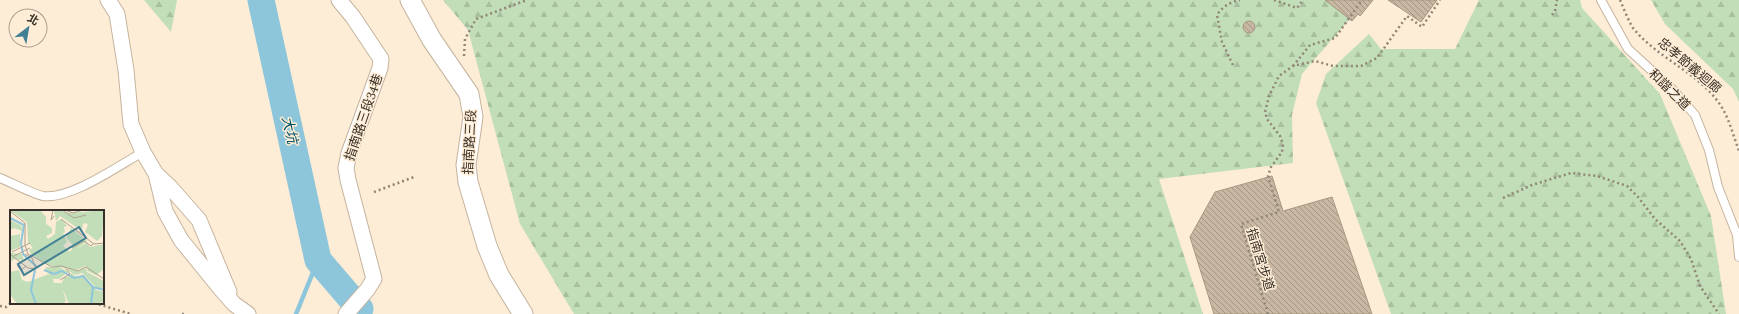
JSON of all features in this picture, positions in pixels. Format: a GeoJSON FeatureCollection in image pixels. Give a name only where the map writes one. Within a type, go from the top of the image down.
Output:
{"type":"FeatureCollection","features":[{"type":"Feature","properties":{"kind":"street"},"geometry":{"type":"LineString","coordinates":[[108,0],[117,14],[126,70],[131,124],[143,152],[156,174],[170,187],[199,220],[234,304]]}},
{"type":"Feature","properties":{"kind":"street","name":"指南路三段34巷"},"geometry":{"type":"LineString","coordinates":[[338,0],[353,17],[381,58],[380,68],[349,153],[346,168],[374,279],[372,284],[346,314]]}},
{"type":"Feature","properties":{"kind":"street","name":"指南路三段"},"geometry":{"type":"LineString","coordinates":[[410,0],[432,40],[469,94],[473,117],[466,165],[468,182],[486,246],[499,275],[523,314]]}},
{"type":"Feature","properties":{"kind":"street"},"geometry":{"type":"LineString","coordinates":[[156,174],[165,211],[181,240],[234,304],[248,314]]}},
{"type":"Feature","properties":{"kind":"lane","name":"和諧之道"},"geometry":{"type":"LineString","coordinates":[[1600,0],[1628,49],[1674,91],[1695,114],[1709,150],[1718,187],[1737,235],[1739,257]]}},
{"type":"Feature","properties":{"kind":"lane"},"geometry":{"type":"LineString","coordinates":[[0,178],[42,196],[61,194],[81,187],[143,152]]}},
{"type":"Feature","properties":{"kind":"path"},"geometry":{"type":"LineString","coordinates":[[464,60],[464,39],[476,19],[527,0]]}},
{"type":"Feature","properties":{"kind":"path"},"geometry":{"type":"LineString","coordinates":[[1233,65],[1222,42],[1217,15],[1220,10],[1232,2],[1240,0]]}},
{"type":"Feature","properties":{"kind":"path"},"geometry":{"type":"LineString","coordinates":[[1274,0],[1297,8],[1303,0]]}},
{"type":"Feature","properties":{"kind":"path","name":"指南宮步道"},"geometry":{"type":"LineString","coordinates":[[1268,314],[1241,224],[1279,212],[1268,176],[1271,167],[1282,152],[1283,144],[1280,136],[1267,119],[1265,112],[1269,96],[1279,76],[1293,66],[1310,45],[1335,38],[1362,0]]}},
{"type":"Feature","properties":{"kind":"path","name":"指南宮步道"},"geometry":{"type":"LineString","coordinates":[[1293,66],[1315,62],[1333,66],[1361,66],[1378,58],[1407,16],[1422,27],[1440,0]]}},
{"type":"Feature","properties":{"kind":"path"},"geometry":{"type":"LineString","coordinates":[[1552,15],[1555,11],[1557,0]]}},
{"type":"Feature","properties":{"kind":"path","name":"忠孝節義迴廊"},"geometry":{"type":"LineString","coordinates":[[1620,0],[1633,27],[1644,39],[1707,89],[1718,102],[1726,114],[1739,151]]}},
{"type":"Feature","properties":{"kind":"path"},"geometry":{"type":"LineString","coordinates":[[1503,198],[1532,185],[1571,173],[1597,176],[1627,186],[1638,197],[1655,219],[1680,241],[1691,259],[1700,286],[1718,314]]}},
{"type":"Feature","properties":{"kind":"path"},"geometry":{"type":"LineString","coordinates":[[374,192],[414,177]]}},
{"type":"Feature","properties":{"kind":"path"},"geometry":{"type":"LineString","coordinates":[[0,306],[6,307],[10,304]]}},
{"type":"Feature","properties":{"kind":"path"},"geometry":{"type":"LineString","coordinates":[[97,304],[131,314]]}},
{"type":"Feature","properties":{"kind":"green space"},"geometry":{"type":"Polygon","coordinates":[[[144,0],[177,0],[171,32],[144,0]]]}},
{"type":"Feature","properties":{"kind":"green space"},"geometry":{"type":"Polygon","coordinates":[[[443,0],[1354,0],[1361,6],[1302,74],[1292,115],[1293,163],[1159,179],[1203,314],[574,314],[520,224],[468,30],[443,0]]]}},
{"type":"Feature","properties":{"kind":"green space"},"geometry":{"type":"Polygon","coordinates":[[[1479,0],[1580,0],[1582,8],[1660,94],[1711,216],[1726,314],[1391,314],[1316,103],[1326,74],[1369,34],[1381,49],[1455,49],[1479,0]]]}},
{"type":"Feature","properties":{"kind":"green space"},"geometry":{"type":"Polygon","coordinates":[[[1651,0],[1739,0],[1739,102],[1733,89],[1665,24],[1651,0]]]}},
{"type":"Feature","properties":{"kind":"building"},"geometry":{"type":"Polygon","coordinates":[[[1325,0],[1373,0],[1360,16],[1358,14],[1352,21],[1325,0]]]}},
{"type":"Feature","properties":{"kind":"building"},"geometry":{"type":"Polygon","coordinates":[[[1388,0],[1437,0],[1421,22],[1388,0]]]}},
{"type":"Feature","properties":{"kind":"building"},"geometry":{"type":"Polygon","coordinates":[[[1251,21],[1254,22],[1254,32],[1247,33],[1244,32],[1243,25],[1244,22],[1251,21]]]}},
{"type":"Feature","properties":{"kind":"building"},"geometry":{"type":"Polygon","coordinates":[[[1272,176],[1283,211],[1332,197],[1372,314],[1214,314],[1190,237],[1215,192],[1272,176]]]}},
{"type":"Feature","properties":{"kind":"waterway","name":"大坑"},"geometry":{"type":"LineString","coordinates":[[261,0],[318,260],[360,309]]}},
{"type":"Feature","properties":{"kind":"waterway"},"geometry":{"type":"LineString","coordinates":[[296,314],[318,260]]}}]}
